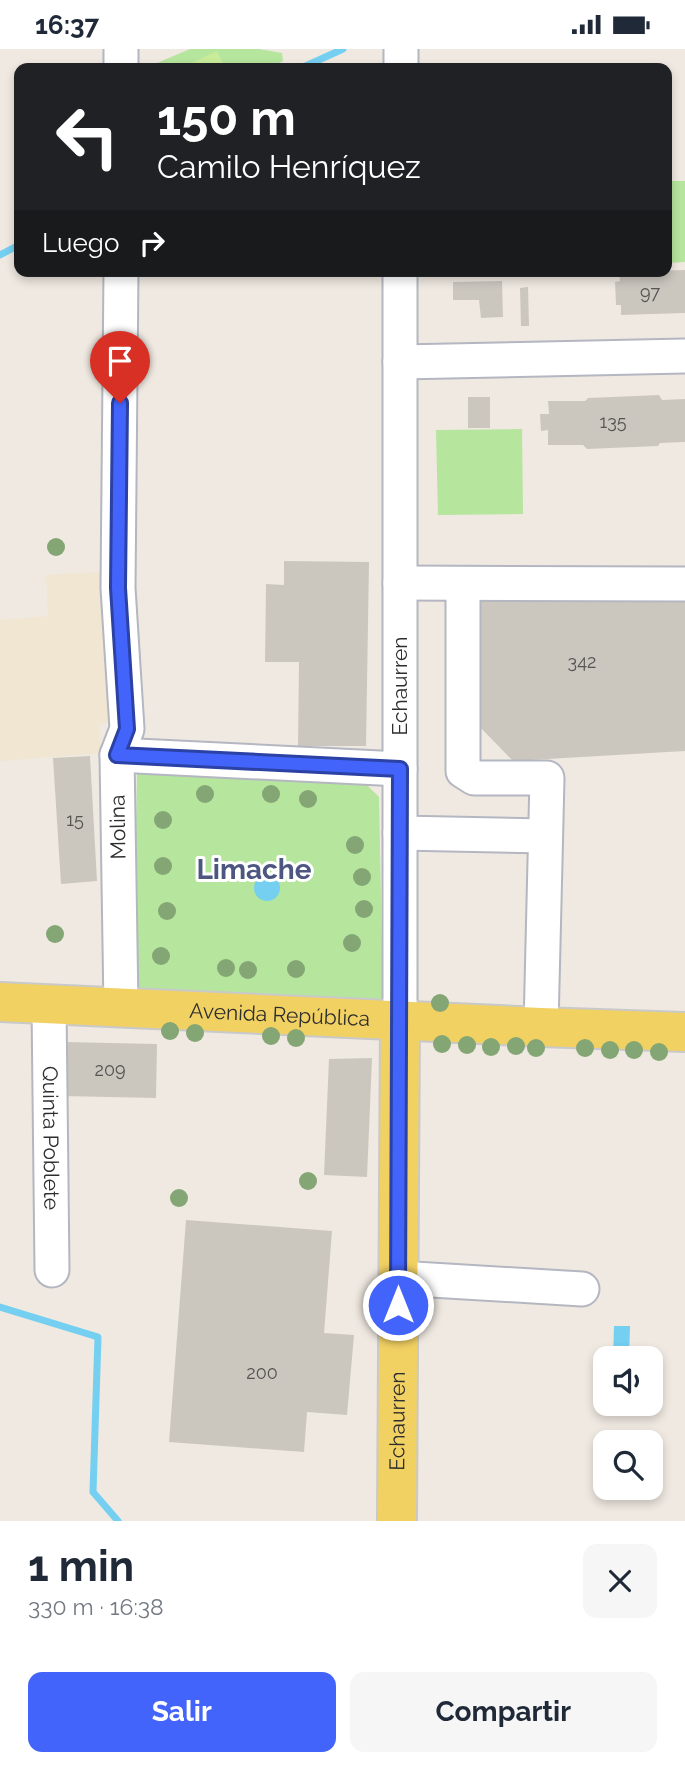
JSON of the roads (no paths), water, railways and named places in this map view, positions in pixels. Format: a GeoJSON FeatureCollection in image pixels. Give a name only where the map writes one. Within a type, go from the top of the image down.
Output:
{"type":"FeatureCollection","features":[{"type":"Feature","properties":{"kind":"main road","name":"Avenida República"},"geometry":{"type":"LineString","coordinates":[[0,1002],[685,1032]]}},
{"type":"Feature","properties":{"kind":"main road","name":"Echaurren"},"geometry":{"type":"LineString","coordinates":[[397,1521],[400,1020]]}},
{"type":"Feature","properties":{"kind":"street","name":"Molina"},"geometry":{"type":"LineString","coordinates":[[121,277],[118,588],[127,729],[117,755],[121,1007]]}},
{"type":"Feature","properties":{"kind":"street","name":"Echaurren"},"geometry":{"type":"LineString","coordinates":[[400,277],[400,1020]]}},
{"type":"Feature","properties":{"kind":"street"},"geometry":{"type":"LineString","coordinates":[[400,362],[685,356]]}},
{"type":"Feature","properties":{"kind":"street"},"geometry":{"type":"LineString","coordinates":[[400,583],[685,585]]}},
{"type":"Feature","properties":{"kind":"street"},"geometry":{"type":"LineString","coordinates":[[463,584],[463,771],[474,778],[547,778],[541,1027]]}},
{"type":"Feature","properties":{"kind":"street"},"geometry":{"type":"LineString","coordinates":[[117,755],[400,769]]}},
{"type":"Feature","properties":{"kind":"street"},"geometry":{"type":"LineString","coordinates":[[400,833],[545,836]]}},
{"type":"Feature","properties":{"kind":"street","name":"Quinta Poblete"},"geometry":{"type":"LineString","coordinates":[[49,1005],[52,1270]]}},
{"type":"Feature","properties":{"kind":"street"},"geometry":{"type":"LineString","coordinates":[[398,1278],[582,1289]]}},
{"type":"Feature","properties":{"kind":"water"},"geometry":{"type":"Polygon","coordinates":[[[267,875],[276,879],[280,888],[276,897],[267,901],[258,897],[254,888],[258,879],[267,875]]]}},
{"type":"Feature","properties":{"kind":"water"},"geometry":{"type":"Polygon","coordinates":[[[614,1326],[630,1326],[629,1346],[613,1346],[614,1326]]]}},
{"type":"Feature","properties":{"kind":"waterway"},"geometry":{"type":"LineString","coordinates":[[312,63],[343,49]]}},
{"type":"Feature","properties":{"kind":"waterway"},"geometry":{"type":"LineString","coordinates":[[0,255],[14,248]]}},
{"type":"Feature","properties":{"kind":"waterway"},"geometry":{"type":"LineString","coordinates":[[0,1307],[98,1337],[93,1492],[118,1521]]}},
{"type":"Feature","properties":{"kind":"district","name":"Limache"},"geometry":{"type":"Point","coordinates":[254,869]}}]}
